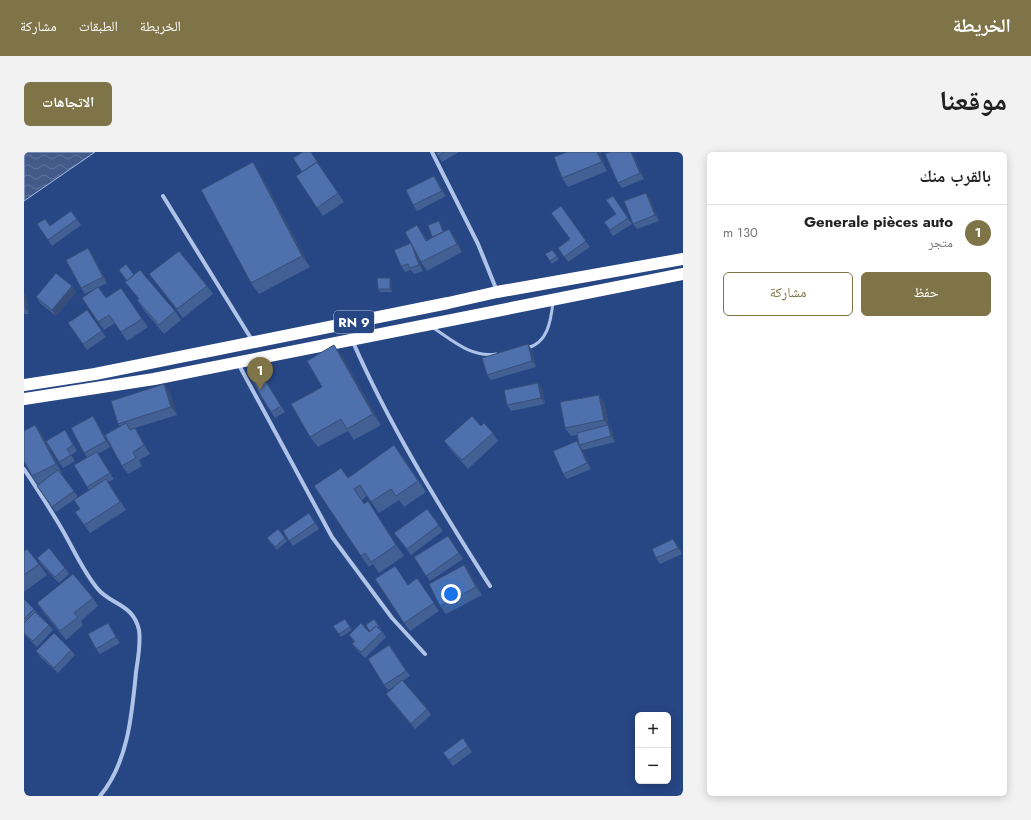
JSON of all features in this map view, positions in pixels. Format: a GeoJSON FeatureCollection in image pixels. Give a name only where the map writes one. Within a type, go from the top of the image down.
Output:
{"type":"FeatureCollection","features":[{"type":"Feature","properties":{"kind":"highway","name":"RN 9"},"geometry":{"type":"LineString","coordinates":[[24,385],[95,374],[175,356],[253,342],[497,292],[683,259]]}},
{"type":"Feature","properties":{"kind":"highway","name":"RN 9"},"geometry":{"type":"LineString","coordinates":[[24,399],[154,379],[352,339],[554,301],[683,274]]}},
{"type":"Feature","properties":{"kind":"street"},"geometry":{"type":"LineString","coordinates":[[432,152],[478,244],[497,292]]}},
{"type":"Feature","properties":{"kind":"street"},"geometry":{"type":"LineString","coordinates":[[163,196],[253,342]]}},
{"type":"Feature","properties":{"kind":"street"},"geometry":{"type":"LineString","coordinates":[[352,339],[373,386],[442,509],[490,586]]}},
{"type":"Feature","properties":{"kind":"street"},"geometry":{"type":"LineString","coordinates":[[237,362],[332,537],[392,618],[425,654]]}},
{"type":"Feature","properties":{"kind":"street"},"geometry":{"type":"LineString","coordinates":[[24,469],[63,531],[91,581],[103,594],[124,606],[132,616],[138,630],[138,656],[132,712],[123,754],[111,781],[100,796]]}},
{"type":"Feature","properties":{"kind":"lane"},"geometry":{"type":"LineString","coordinates":[[521,350],[532,347],[540,341],[547,331],[551,320],[554,301]]}},
{"type":"Feature","properties":{"kind":"lane"},"geometry":{"type":"LineString","coordinates":[[428,325],[474,353],[486,356],[501,353]]}},
{"type":"Feature","properties":{"kind":"water"},"geometry":{"type":"Polygon","coordinates":[[[24,152],[95,152],[24,201],[24,152]]]}},
{"type":"Feature","properties":{"kind":"building"},"geometry":{"type":"Polygon","coordinates":[[[303,152],[311,152],[318,163],[317,162],[302,172],[293,158],[303,152]]]}},
{"type":"Feature","properties":{"kind":"building"},"geometry":{"type":"Polygon","coordinates":[[[436,152],[445,152],[438,156],[436,152]]]}},
{"type":"Feature","properties":{"kind":"building"},"geometry":{"type":"Polygon","coordinates":[[[567,152],[597,152],[602,162],[562,178],[554,157],[567,152]]]}},
{"type":"Feature","properties":{"kind":"building"},"geometry":{"type":"Polygon","coordinates":[[[610,152],[631,152],[640,173],[618,183],[605,154],[610,152]]]}},
{"type":"Feature","properties":{"kind":"building"},"geometry":{"type":"Polygon","coordinates":[[[253,162],[302,256],[251,283],[201,190],[253,162]]]}},
{"type":"Feature","properties":{"kind":"building"},"geometry":{"type":"Polygon","coordinates":[[[317,162],[338,193],[317,208],[296,176],[317,162]]]}},
{"type":"Feature","properties":{"kind":"building"},"geometry":{"type":"Polygon","coordinates":[[[434,176],[442,191],[413,205],[406,190],[434,176]]]}},
{"type":"Feature","properties":{"kind":"building"},"geometry":{"type":"Polygon","coordinates":[[[646,193],[655,215],[633,224],[624,201],[646,193]]]}},
{"type":"Feature","properties":{"kind":"building"},"geometry":{"type":"Polygon","coordinates":[[[613,196],[628,218],[610,230],[604,222],[616,214],[606,200],[613,196]]]}},
{"type":"Feature","properties":{"kind":"building"},"geometry":{"type":"Polygon","coordinates":[[[561,206],[586,241],[564,257],[558,248],[570,239],[551,213],[561,206]]]}},
{"type":"Feature","properties":{"kind":"building"},"geometry":{"type":"Polygon","coordinates":[[[71,211],[77,219],[48,240],[37,224],[45,219],[50,226],[71,211]]]}},
{"type":"Feature","properties":{"kind":"building"},"geometry":{"type":"Polygon","coordinates":[[[439,221],[443,232],[432,237],[428,225],[439,221]]]}},
{"type":"Feature","properties":{"kind":"building"},"geometry":{"type":"Polygon","coordinates":[[[417,225],[426,241],[449,229],[457,244],[421,262],[405,232],[417,225]]]}},
{"type":"Feature","properties":{"kind":"building"},"geometry":{"type":"Polygon","coordinates":[[[411,243],[419,265],[410,268],[408,264],[401,266],[394,250],[411,243]]]}},
{"type":"Feature","properties":{"kind":"building"},"geometry":{"type":"Polygon","coordinates":[[[88,248],[103,277],[81,288],[66,260],[88,248]]]}},
{"type":"Feature","properties":{"kind":"building"},"geometry":{"type":"Polygon","coordinates":[[[552,250],[557,256],[550,261],[545,254],[552,250]]]}},
{"type":"Feature","properties":{"kind":"building"},"geometry":{"type":"Polygon","coordinates":[[[179,251],[207,286],[177,309],[149,274],[179,251]]]}},
{"type":"Feature","properties":{"kind":"building"},"geometry":{"type":"Polygon","coordinates":[[[126,264],[134,275],[127,281],[119,270],[126,264]]]}},
{"type":"Feature","properties":{"kind":"building"},"geometry":{"type":"Polygon","coordinates":[[[140,270],[175,311],[159,325],[137,300],[139,299],[125,282],[140,270]]]}},
{"type":"Feature","properties":{"kind":"building"},"geometry":{"type":"Polygon","coordinates":[[[56,273],[72,286],[52,310],[36,297],[56,273]]]}},
{"type":"Feature","properties":{"kind":"building"},"geometry":{"type":"Polygon","coordinates":[[[377,278],[390,278],[390,289],[378,289],[377,278]]]}},
{"type":"Feature","properties":{"kind":"building"},"geometry":{"type":"Polygon","coordinates":[[[98,287],[106,298],[121,288],[142,319],[121,332],[109,315],[98,322],[82,298],[98,287]]]}},
{"type":"Feature","properties":{"kind":"building"},"geometry":{"type":"Polygon","coordinates":[[[87,310],[102,331],[83,344],[68,323],[87,310]]]}},
{"type":"Feature","properties":{"kind":"building"},"geometry":{"type":"Polygon","coordinates":[[[528,344],[532,361],[487,375],[482,358],[528,344]]]}},
{"type":"Feature","properties":{"kind":"building"},"geometry":{"type":"Polygon","coordinates":[[[334,345],[373,414],[347,429],[341,419],[310,437],[291,404],[322,387],[307,361],[334,345]]]}},
{"type":"Feature","properties":{"kind":"building"},"geometry":{"type":"Polygon","coordinates":[[[260,372],[281,406],[271,412],[250,378],[260,372]]]}},
{"type":"Feature","properties":{"kind":"building"},"geometry":{"type":"Polygon","coordinates":[[[538,383],[541,398],[507,405],[504,390],[538,383]]]}},
{"type":"Feature","properties":{"kind":"building"},"geometry":{"type":"Polygon","coordinates":[[[164,384],[171,407],[118,424],[111,401],[164,384]]]}},
{"type":"Feature","properties":{"kind":"building"},"geometry":{"type":"Polygon","coordinates":[[[599,395],[604,420],[565,428],[560,402],[599,395]]]}},
{"type":"Feature","properties":{"kind":"building"},"geometry":{"type":"Polygon","coordinates":[[[93,416],[106,441],[84,453],[71,428],[93,416]]]}},
{"type":"Feature","properties":{"kind":"building"},"geometry":{"type":"Polygon","coordinates":[[[472,416],[481,426],[484,423],[493,433],[462,460],[444,441],[472,416]]]}},
{"type":"Feature","properties":{"kind":"building"},"geometry":{"type":"Polygon","coordinates":[[[126,423],[130,430],[135,428],[144,445],[133,452],[136,458],[122,466],[105,435],[126,423]]]}},
{"type":"Feature","properties":{"kind":"building"},"geometry":{"type":"Polygon","coordinates":[[[35,425],[56,464],[32,476],[24,461],[24,431],[35,425]]]}},
{"type":"Feature","properties":{"kind":"building"},"geometry":{"type":"Polygon","coordinates":[[[608,425],[611,436],[579,445],[577,433],[608,425]]]}},
{"type":"Feature","properties":{"kind":"building"},"geometry":{"type":"Polygon","coordinates":[[[65,430],[73,445],[67,449],[71,455],[59,462],[46,441],[65,430]]]}},
{"type":"Feature","properties":{"kind":"building"},"geometry":{"type":"Polygon","coordinates":[[[577,441],[587,463],[563,474],[553,451],[577,441]]]}},
{"type":"Feature","properties":{"kind":"building"},"geometry":{"type":"Polygon","coordinates":[[[394,445],[418,481],[396,496],[391,489],[371,502],[360,485],[354,489],[364,504],[368,501],[396,545],[371,562],[365,553],[361,556],[314,486],[341,468],[348,478],[394,445]]]}},
{"type":"Feature","properties":{"kind":"building"},"geometry":{"type":"Polygon","coordinates":[[[97,452],[110,473],[87,487],[74,465],[97,452]]]}},
{"type":"Feature","properties":{"kind":"building"},"geometry":{"type":"Polygon","coordinates":[[[58,470],[74,491],[52,507],[37,486],[58,470]]]}},
{"type":"Feature","properties":{"kind":"building"},"geometry":{"type":"Polygon","coordinates":[[[106,479],[120,502],[84,525],[75,512],[80,509],[74,500],[106,479]]]}},
{"type":"Feature","properties":{"kind":"building"},"geometry":{"type":"Polygon","coordinates":[[[427,509],[439,525],[407,549],[394,533],[427,509]]]}},
{"type":"Feature","properties":{"kind":"building"},"geometry":{"type":"Polygon","coordinates":[[[309,513],[315,523],[289,541],[283,531],[309,513]]]}},
{"type":"Feature","properties":{"kind":"building"},"geometry":{"type":"Polygon","coordinates":[[[278,529],[285,538],[275,547],[267,538],[278,529]]]}},
{"type":"Feature","properties":{"kind":"building"},"geometry":{"type":"Polygon","coordinates":[[[448,536],[459,553],[426,576],[414,557],[448,536]]]}},
{"type":"Feature","properties":{"kind":"building"},"geometry":{"type":"Polygon","coordinates":[[[673,539],[678,548],[656,558],[652,549],[673,539]]]}},
{"type":"Feature","properties":{"kind":"building"},"geometry":{"type":"Polygon","coordinates":[[[49,548],[65,568],[55,577],[37,558],[49,548]]]}},
{"type":"Feature","properties":{"kind":"building"},"geometry":{"type":"Polygon","coordinates":[[[27,549],[39,564],[24,575],[24,551],[27,549]]]}},
{"type":"Feature","properties":{"kind":"building"},"geometry":{"type":"Polygon","coordinates":[[[464,565],[476,587],[440,606],[429,584],[464,565]]]}},
{"type":"Feature","properties":{"kind":"building"},"geometry":{"type":"Polygon","coordinates":[[[395,566],[408,585],[417,578],[434,603],[404,623],[375,579],[395,566]]]}},
{"type":"Feature","properties":{"kind":"building"},"geometry":{"type":"Polygon","coordinates":[[[73,574],[93,598],[74,613],[78,617],[60,631],[37,603],[73,574]]]}},
{"type":"Feature","properties":{"kind":"building"},"geometry":{"type":"Polygon","coordinates":[[[24,599],[34,609],[24,619],[24,599]]]}},
{"type":"Feature","properties":{"kind":"building"},"geometry":{"type":"Polygon","coordinates":[[[35,612],[49,625],[33,641],[24,633],[24,623],[35,612]]]}},
{"type":"Feature","properties":{"kind":"building"},"geometry":{"type":"Polygon","coordinates":[[[345,619],[350,627],[339,634],[333,626],[345,619]]]}},
{"type":"Feature","properties":{"kind":"building"},"geometry":{"type":"Polygon","coordinates":[[[374,619],[379,627],[378,628],[376,626],[370,632],[366,625],[374,619]]]}},
{"type":"Feature","properties":{"kind":"building"},"geometry":{"type":"Polygon","coordinates":[[[108,623],[116,637],[96,649],[88,634],[108,623]]]}},
{"type":"Feature","properties":{"kind":"building"},"geometry":{"type":"Polygon","coordinates":[[[361,623],[369,632],[376,626],[382,632],[361,652],[352,644],[355,641],[349,635],[361,623]]]}},
{"type":"Feature","properties":{"kind":"building"},"geometry":{"type":"Polygon","coordinates":[[[54,633],[71,650],[54,668],[36,651],[54,633]]]}},
{"type":"Feature","properties":{"kind":"building"},"geometry":{"type":"Polygon","coordinates":[[[389,645],[406,671],[384,685],[368,659],[389,645]]]}},
{"type":"Feature","properties":{"kind":"building"},"geometry":{"type":"Polygon","coordinates":[[[402,680],[427,709],[411,724],[386,694],[402,680]]]}},
{"type":"Feature","properties":{"kind":"building"},"geometry":{"type":"Polygon","coordinates":[[[463,738],[468,746],[449,760],[443,753],[463,738]]]}},
{"type":"Feature","properties":{"kind":"place","name":"Generale pièces auto"},"geometry":{"type":"Point","coordinates":[260,390]}}]}
